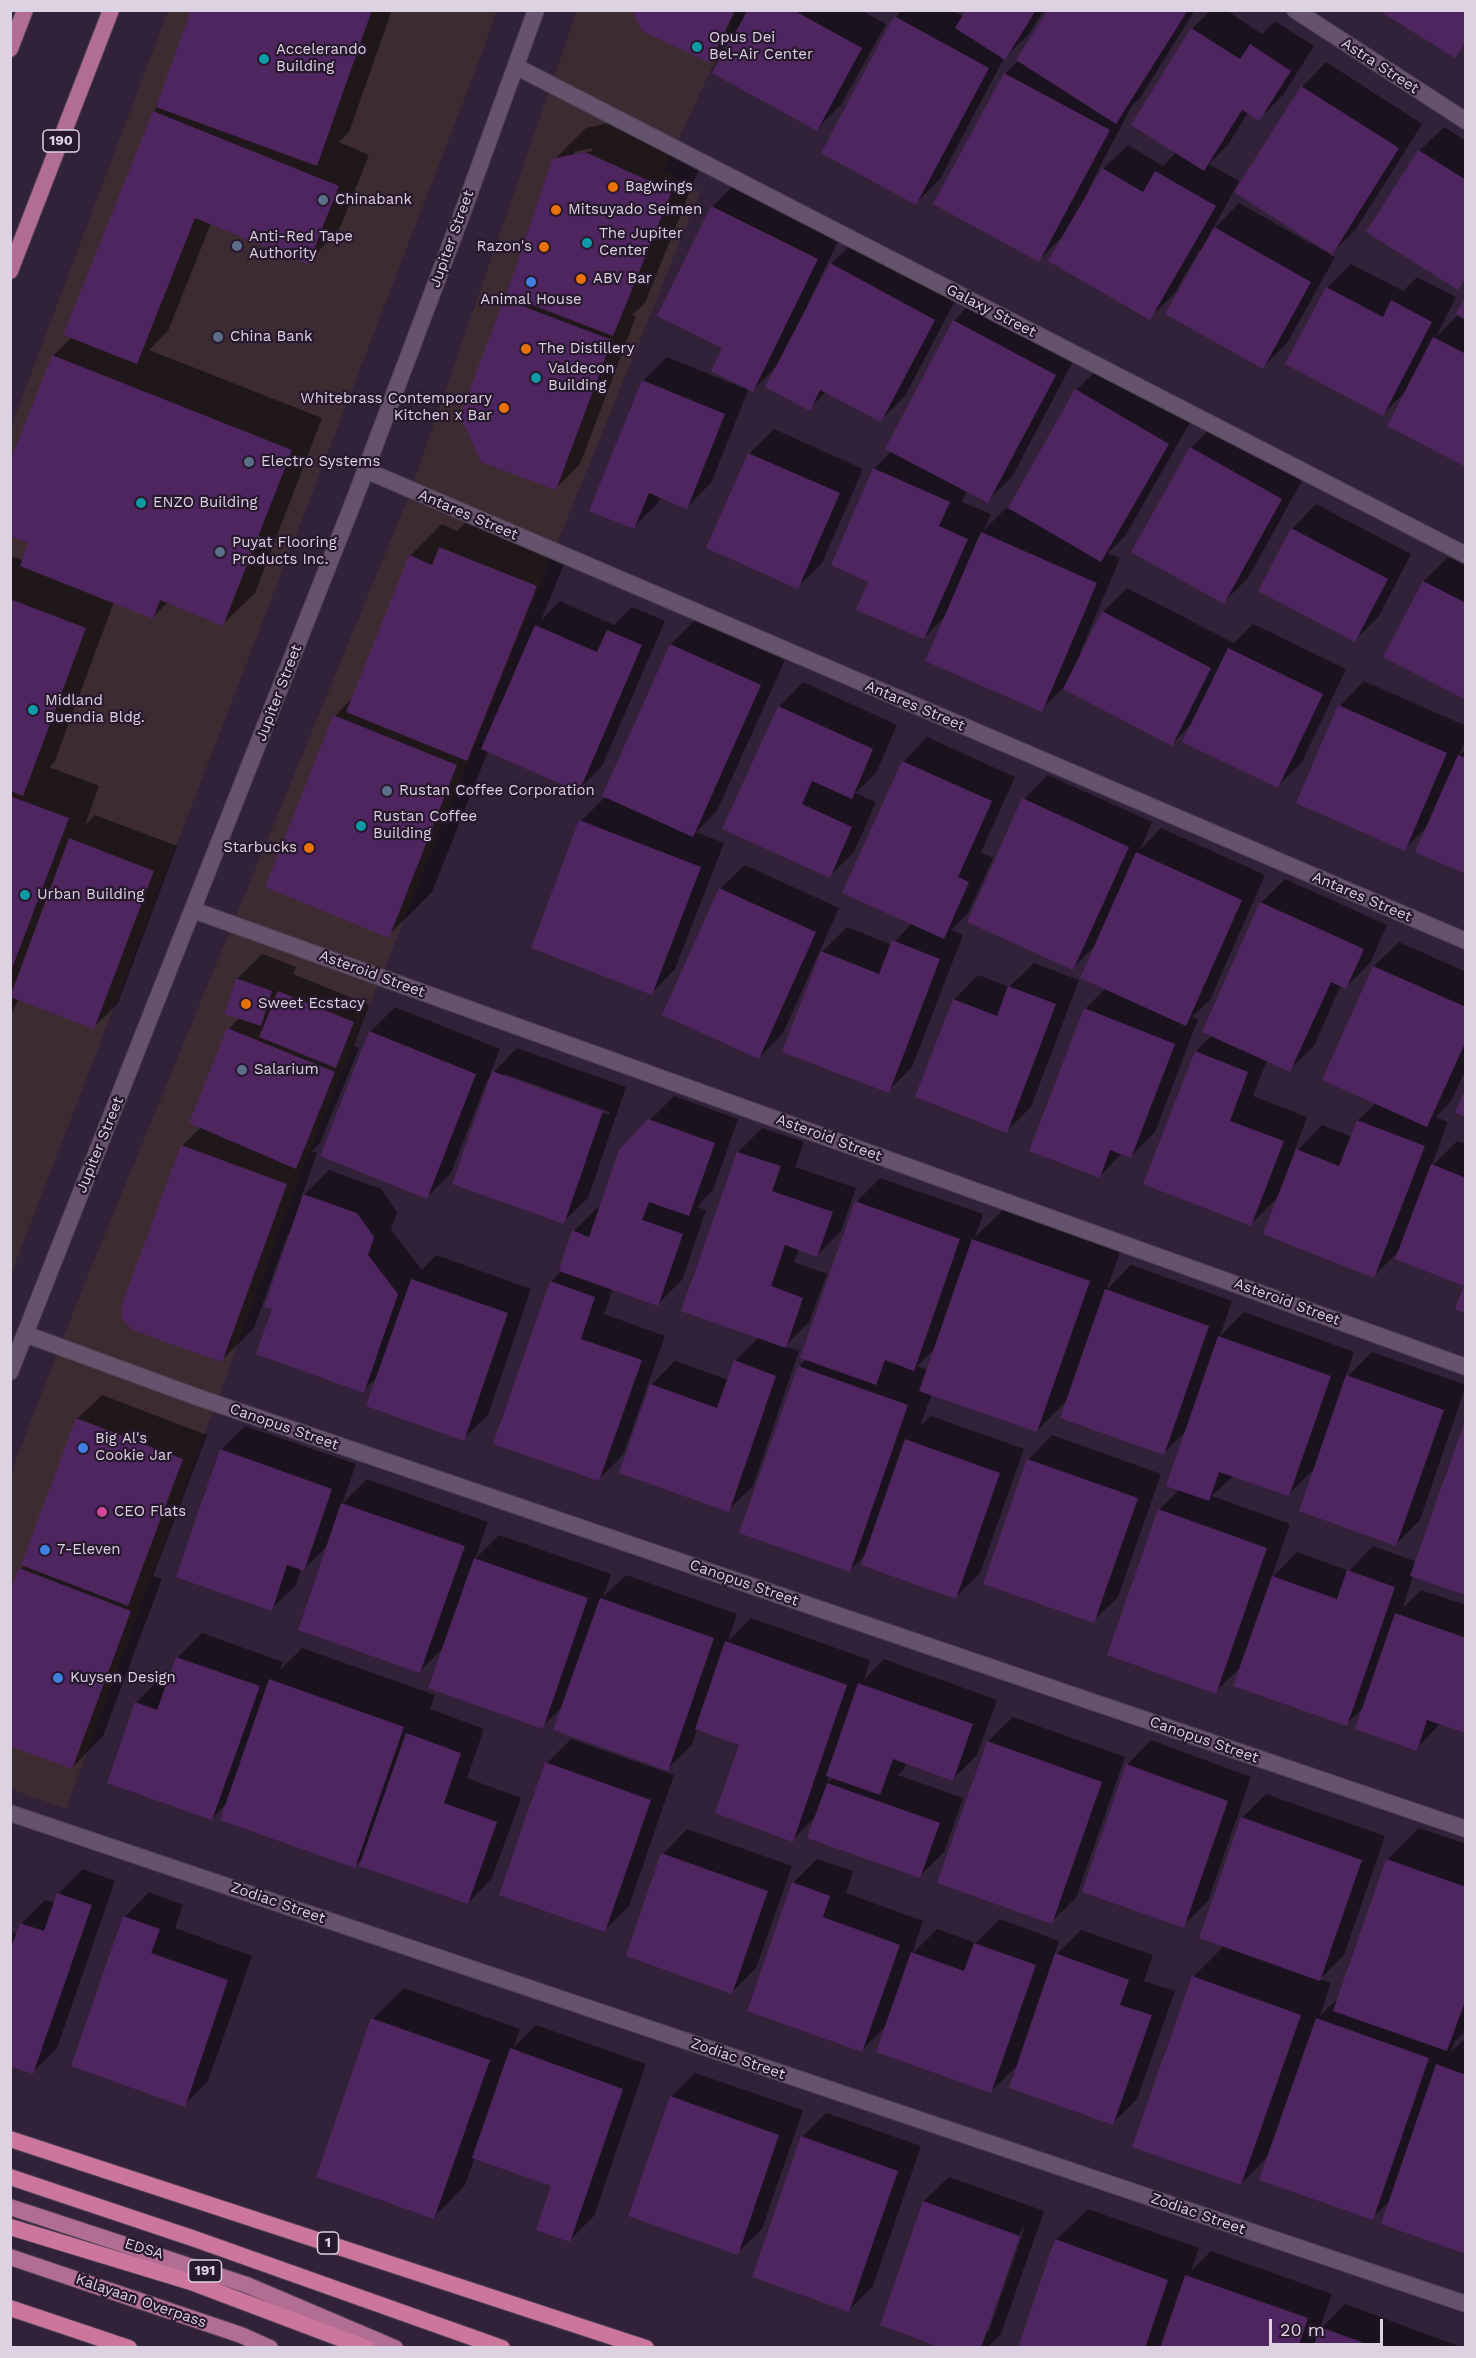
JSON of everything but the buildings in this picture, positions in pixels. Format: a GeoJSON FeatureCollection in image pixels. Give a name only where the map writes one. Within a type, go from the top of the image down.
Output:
{"type":"FeatureCollection","features":[{"type":"Feature","properties":{"kind":"highway","name":"1"},"geometry":{"type":"LineString","coordinates":[[10,2139],[646,2348]]}},
{"type":"Feature","properties":{"kind":"highway"},"geometry":{"type":"LineString","coordinates":[[10,2177],[195,2239],[502,2348]]}},
{"type":"Feature","properties":{"kind":"highway","name":"EDSA"},"geometry":{"type":"LineString","coordinates":[[10,2228],[192,2282],[366,2348]]}},
{"type":"Feature","properties":{"kind":"highway"},"geometry":{"type":"LineString","coordinates":[[10,2308],[129,2348]]}},
{"type":"Feature","properties":{"kind":"main road"},"geometry":{"type":"LineString","coordinates":[[10,49],[25,10]]}},
{"type":"Feature","properties":{"kind":"main road","name":"190"},"geometry":{"type":"LineString","coordinates":[[10,270],[111,10]]}},
{"type":"Feature","properties":{"kind":"main road","name":"191"},"geometry":{"type":"LineString","coordinates":[[10,2207],[247,2285],[395,2348]]}},
{"type":"Feature","properties":{"kind":"main road","name":"Kalayaan Overpass"},"geometry":{"type":"LineString","coordinates":[[10,2257],[241,2335],[270,2348]]}},
{"type":"Feature","properties":{"kind":"street","name":"Jupiter Street"},"geometry":{"type":"LineString","coordinates":[[10,1372],[365,470],[517,67],[536,10]]}},
{"type":"Feature","properties":{"kind":"street","name":"Astra Street"},"geometry":{"type":"LineString","coordinates":[[1295,10],[1466,121]]}},
{"type":"Feature","properties":{"kind":"street","name":"Galaxy Street"},"geometry":{"type":"LineString","coordinates":[[517,67],[1466,555]]}},
{"type":"Feature","properties":{"kind":"street","name":"Antares Street"},"geometry":{"type":"LineString","coordinates":[[365,470],[1466,941]]}},
{"type":"Feature","properties":{"kind":"street","name":"Asteroid Street"},"geometry":{"type":"LineString","coordinates":[[193,910],[1466,1367]]}},
{"type":"Feature","properties":{"kind":"street","name":"Canopus Street"},"geometry":{"type":"LineString","coordinates":[[25,1334],[197,1397],[1466,1829]]}},
{"type":"Feature","properties":{"kind":"street","name":"Zodiac Street"},"geometry":{"type":"LineString","coordinates":[[10,1813],[1466,2304]]}},
{"type":"Feature","properties":{"kind":"shaded area"},"geometry":{"type":"Polygon","coordinates":[[[168,11],[496,11],[485,45],[11,1274],[11,427],[168,11]]]}},
{"type":"Feature","properties":{"kind":"shaded area"},"geometry":{"type":"Polygon","coordinates":[[[577,11],[738,11],[664,171],[700,192],[302,1171],[66,1809],[11,1789],[10,1475],[80,1295],[409,496],[577,11]]]}},
{"type":"Feature","properties":{"kind":"place","name":"Opus Dei Bel-Air Center"},"geometry":{"type":"Point","coordinates":[697,47]}},
{"type":"Feature","properties":{"kind":"place","name":"Accelerando Building"},"geometry":{"type":"Point","coordinates":[264,59]}},
{"type":"Feature","properties":{"kind":"place","name":"Bagwings"},"geometry":{"type":"Point","coordinates":[613,187]}},
{"type":"Feature","properties":{"kind":"place","name":"Chinabank"},"geometry":{"type":"Point","coordinates":[323,200]}},
{"type":"Feature","properties":{"kind":"place","name":"Mitsuyado Seimen"},"geometry":{"type":"Point","coordinates":[556,210]}},
{"type":"Feature","properties":{"kind":"place","name":"The Jupiter Center"},"geometry":{"type":"Point","coordinates":[587,243]}},
{"type":"Feature","properties":{"kind":"place","name":"Anti-Red Tape Authority"},"geometry":{"type":"Point","coordinates":[237,246]}},
{"type":"Feature","properties":{"kind":"place","name":"Razon's"},"geometry":{"type":"Point","coordinates":[544,247]}},
{"type":"Feature","properties":{"kind":"place","name":"ABV Bar"},"geometry":{"type":"Point","coordinates":[581,279]}},
{"type":"Feature","properties":{"kind":"place","name":"Animal House"},"geometry":{"type":"Point","coordinates":[531,282]}},
{"type":"Feature","properties":{"kind":"place","name":"China Bank"},"geometry":{"type":"Point","coordinates":[218,337]}},
{"type":"Feature","properties":{"kind":"place","name":"The Distillery"},"geometry":{"type":"Point","coordinates":[526,349]}},
{"type":"Feature","properties":{"kind":"place","name":"Valdecon Building"},"geometry":{"type":"Point","coordinates":[536,378]}},
{"type":"Feature","properties":{"kind":"place","name":"Whitebrass Contemporary Kitchen x Bar"},"geometry":{"type":"Point","coordinates":[504,408]}},
{"type":"Feature","properties":{"kind":"place","name":"Electro Systems"},"geometry":{"type":"Point","coordinates":[249,462]}},
{"type":"Feature","properties":{"kind":"place","name":"ENZO Building"},"geometry":{"type":"Point","coordinates":[141,503]}},
{"type":"Feature","properties":{"kind":"place","name":"Puyat Flooring Products Inc."},"geometry":{"type":"Point","coordinates":[220,552]}},
{"type":"Feature","properties":{"kind":"place","name":"Midland Buendia Bldg."},"geometry":{"type":"Point","coordinates":[33,710]}},
{"type":"Feature","properties":{"kind":"place","name":"Rustan Coffee Corporation"},"geometry":{"type":"Point","coordinates":[387,791]}},
{"type":"Feature","properties":{"kind":"place","name":"Rustan Coffee Building"},"geometry":{"type":"Point","coordinates":[361,826]}},
{"type":"Feature","properties":{"kind":"place","name":"Starbucks"},"geometry":{"type":"Point","coordinates":[309,848]}},
{"type":"Feature","properties":{"kind":"place","name":"Urban Building"},"geometry":{"type":"Point","coordinates":[25,895]}},
{"type":"Feature","properties":{"kind":"place","name":"Sweet Ecstacy"},"geometry":{"type":"Point","coordinates":[246,1004]}},
{"type":"Feature","properties":{"kind":"place","name":"Salarium"},"geometry":{"type":"Point","coordinates":[242,1070]}},
{"type":"Feature","properties":{"kind":"place","name":"Big Al's Cookie Jar"},"geometry":{"type":"Point","coordinates":[83,1448]}},
{"type":"Feature","properties":{"kind":"place","name":"CEO Flats"},"geometry":{"type":"Point","coordinates":[102,1512]}},
{"type":"Feature","properties":{"kind":"place","name":"7-Eleven"},"geometry":{"type":"Point","coordinates":[45,1550]}},
{"type":"Feature","properties":{"kind":"place","name":"Kuysen Design"},"geometry":{"type":"Point","coordinates":[58,1678]}}]}
